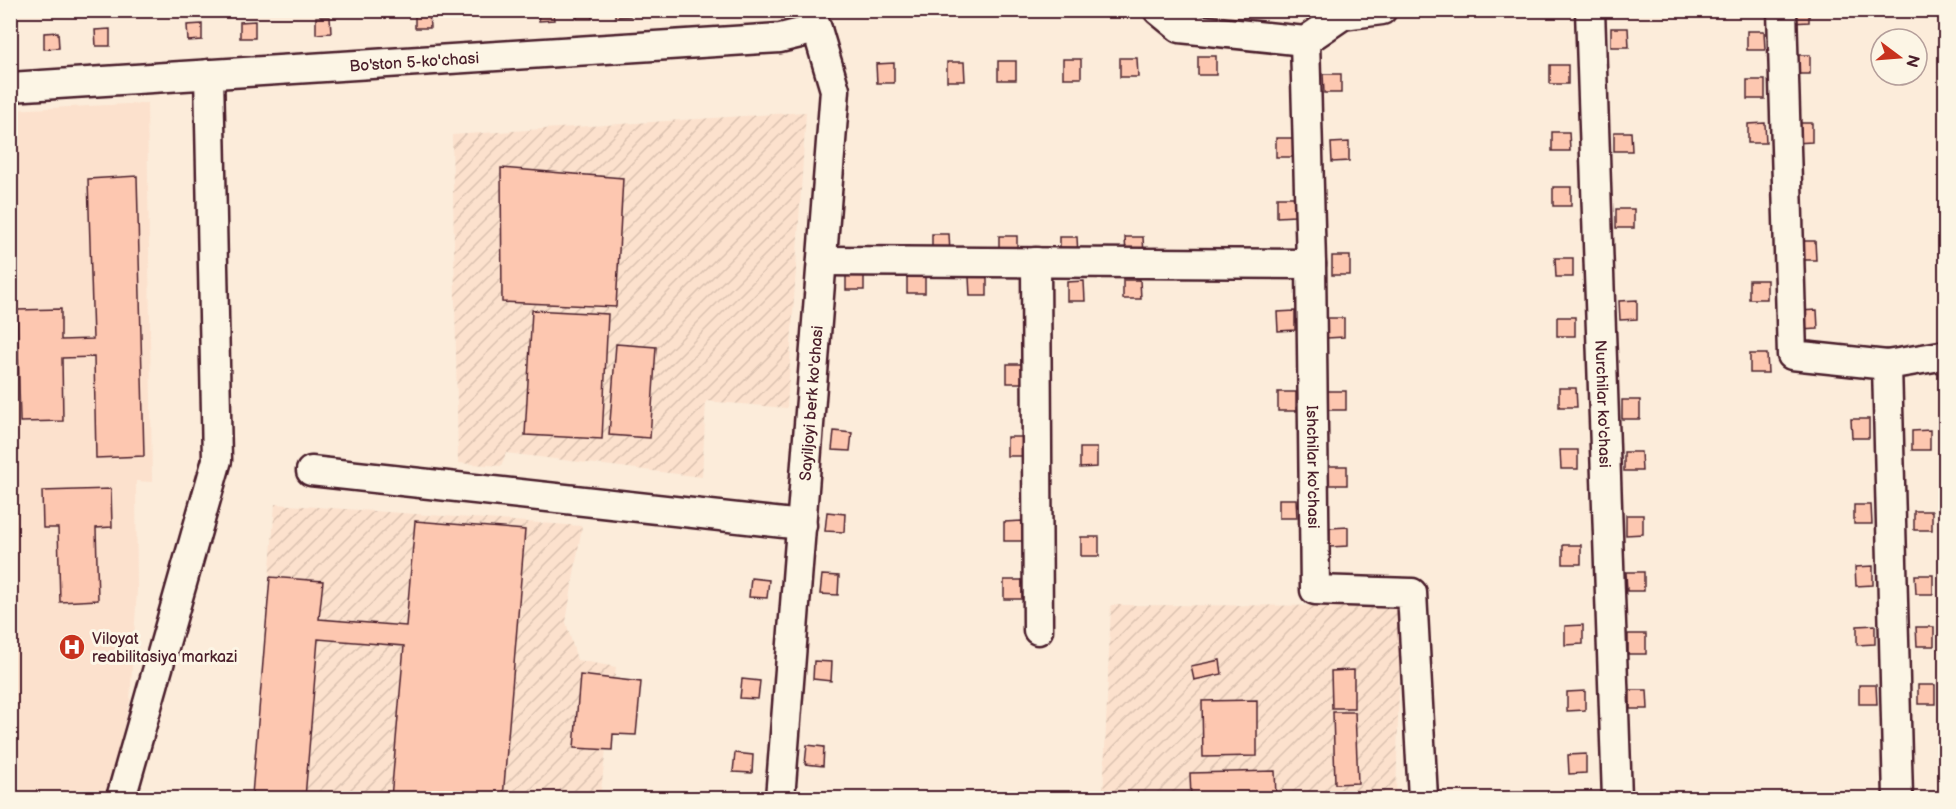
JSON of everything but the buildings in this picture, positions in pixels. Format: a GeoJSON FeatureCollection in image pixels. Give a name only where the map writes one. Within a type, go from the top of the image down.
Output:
{"type":"FeatureCollection","features":[{"type":"Feature","properties":{"kind":"street"},"geometry":{"type":"LineString","coordinates":[[1158,10],[1180,28],[1305,40],[1344,13],[1382,10]]}},
{"type":"Feature","properties":{"kind":"street","name":"Nurchilar ko'chasi"},"geometry":{"type":"LineString","coordinates":[[1590,10],[1617,798]]}},
{"type":"Feature","properties":{"kind":"street"},"geometry":{"type":"LineString","coordinates":[[1782,10],[1792,355],[1887,365],[1946,355]]}},
{"type":"Feature","properties":{"kind":"street","name":"Bo'ston 5-ko'chasi"},"geometry":{"type":"LineString","coordinates":[[10,87],[780,38],[813,20]]}},
{"type":"Feature","properties":{"kind":"street","name":"Sayiljoyi berk ko'chasi"},"geometry":{"type":"LineString","coordinates":[[780,798],[835,90],[813,20]]}},
{"type":"Feature","properties":{"kind":"street","name":"Ishchilar ko'chasi"},"geometry":{"type":"LineString","coordinates":[[1305,40],[1311,264],[1315,590],[1412,593],[1423,798]]}},
{"type":"Feature","properties":{"kind":"street"},"geometry":{"type":"LineString","coordinates":[[121,798],[217,460],[209,74]]}},
{"type":"Feature","properties":{"kind":"street"},"geometry":{"type":"LineString","coordinates":[[823,261],[1311,264]]}},
{"type":"Feature","properties":{"kind":"street"},"geometry":{"type":"LineString","coordinates":[[1036,262],[1038,630]]}},
{"type":"Feature","properties":{"kind":"street"},"geometry":{"type":"LineString","coordinates":[[1887,365],[1898,798]]}},
{"type":"Feature","properties":{"kind":"street"},"geometry":{"type":"LineString","coordinates":[[311,471],[802,525]]}},
{"type":"Feature","properties":{"kind":"shaded area"},"geometry":{"type":"Polygon","coordinates":[[[147,103],[152,482],[136,481],[137,590],[130,701],[107,798],[11,798],[11,110],[147,103]]]}},
{"type":"Feature","properties":{"kind":"shaded area"},"geometry":{"type":"Polygon","coordinates":[[[806,112],[787,408],[706,401],[702,477],[506,453],[501,466],[458,463],[452,135],[806,112]]]}},
{"type":"Feature","properties":{"kind":"shaded area"},"geometry":{"type":"Polygon","coordinates":[[[275,504],[582,526],[566,622],[577,660],[616,667],[600,798],[252,798],[275,504]]]}},
{"type":"Feature","properties":{"kind":"shaded area"},"geometry":{"type":"Polygon","coordinates":[[[1111,605],[1401,606],[1396,798],[1103,798],[1111,605]]]}},
{"type":"Feature","properties":{"kind":"place","name":"Viloyat reabilitasiya markazi"},"geometry":{"type":"Point","coordinates":[72,647]}}]}
